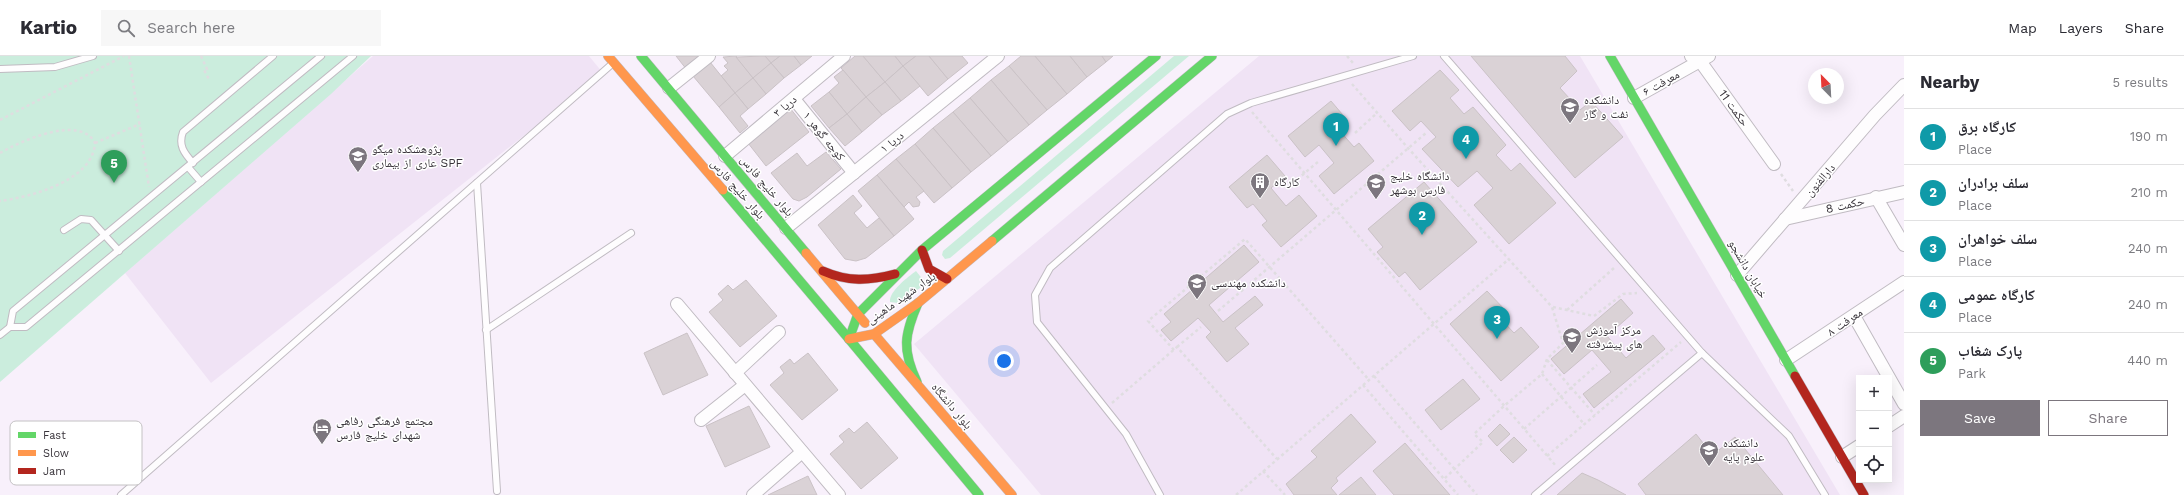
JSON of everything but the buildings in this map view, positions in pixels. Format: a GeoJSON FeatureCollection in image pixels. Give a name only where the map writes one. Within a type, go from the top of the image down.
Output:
{"type":"FeatureCollection","features":[{"type":"Feature","properties":{"kind":"main road","name":"بلوار خلیج‌ فارس"},"geometry":{"type":"LineString","coordinates":[[641,56],[874,334]]}},
{"type":"Feature","properties":{"kind":"main road","name":"بلوار شهید ماهینی"},"geometry":{"type":"LineString","coordinates":[[849,339],[874,334],[918,303],[1212,56]]}},
{"type":"Feature","properties":{"kind":"main road","name":"خیابان دانشجو"},"geometry":{"type":"LineString","coordinates":[[1610,56],[1864,495]]}},
{"type":"Feature","properties":{"kind":"main road","name":"بلوار شهید ماهینی"},"geometry":{"type":"LineString","coordinates":[[849,339],[858,314],[896,274],[922,250],[1153,57]]}},
{"type":"Feature","properties":{"kind":"main road","name":"بلوار خلیج ‌فارس"},"geometry":{"type":"LineString","coordinates":[[611,59],[849,339]]}},
{"type":"Feature","properties":{"kind":"main road"},"geometry":{"type":"LineString","coordinates":[[922,250],[924,262],[929,270],[947,279]]}},
{"type":"Feature","properties":{"kind":"main road"},"geometry":{"type":"LineString","coordinates":[[822,271],[837,278],[854,282],[874,280],[896,274]]}},
{"type":"Feature","properties":{"kind":"main road"},"geometry":{"type":"LineString","coordinates":[[917,382],[907,363],[904,346],[908,325],[918,303]]}},
{"type":"Feature","properties":{"kind":"main road","name":"بلوار دانشگاه"},"geometry":{"type":"LineString","coordinates":[[874,334],[917,382],[1012,495]]}},
{"type":"Feature","properties":{"kind":"main road"},"geometry":{"type":"LineString","coordinates":[[849,339],[979,495]]}},
{"type":"Feature","properties":{"kind":"street"},"geometry":{"type":"LineString","coordinates":[[669,88],[709,56]]}},
{"type":"Feature","properties":{"kind":"street","name":"دریا ۳"},"geometry":{"type":"LineString","coordinates":[[725,156],[844,56]]}},
{"type":"Feature","properties":{"kind":"street","name":"دریا ۱"},"geometry":{"type":"LineString","coordinates":[[786,228],[998,56]]}},
{"type":"Feature","properties":{"kind":"street","name":"معرفت ۶"},"geometry":{"type":"LineString","coordinates":[[1634,98],[1700,58]]}},
{"type":"Feature","properties":{"kind":"street","name":"حکمت 11"},"geometry":{"type":"LineString","coordinates":[[1700,58],[1774,164]]}},
{"type":"Feature","properties":{"kind":"street","name":"دارالفنون"},"geometry":{"type":"LineString","coordinates":[[1737,275],[1875,115],[1904,86]]}},
{"type":"Feature","properties":{"kind":"street","name":"کوچه گوهر ۱"},"geometry":{"type":"LineString","coordinates":[[794,99],[854,173]]}},
{"type":"Feature","properties":{"kind":"street","name":"حکمت 8"},"geometry":{"type":"LineString","coordinates":[[1785,219],[1876,197],[1904,192]]}},
{"type":"Feature","properties":{"kind":"street"},"geometry":{"type":"LineString","coordinates":[[1876,197],[1904,245]]}},
{"type":"Feature","properties":{"kind":"street","name":"معرفت ۸"},"geometry":{"type":"LineString","coordinates":[[1786,360],[1904,282]]}},
{"type":"Feature","properties":{"kind":"street"},"geometry":{"type":"LineString","coordinates":[[677,304],[838,495]]}},
{"type":"Feature","properties":{"kind":"street"},"geometry":{"type":"LineString","coordinates":[[1854,316],[1904,404]]}},
{"type":"Feature","properties":{"kind":"street"},"geometry":{"type":"LineString","coordinates":[[735,373],[779,332]]}},
{"type":"Feature","properties":{"kind":"street"},"geometry":{"type":"LineString","coordinates":[[701,420],[745,385]]}},
{"type":"Feature","properties":{"kind":"street"},"geometry":{"type":"LineString","coordinates":[[1892,424],[1904,416]]}},
{"type":"Feature","properties":{"kind":"street"},"geometry":{"type":"LineString","coordinates":[[1842,457],[1857,447]]}},
{"type":"Feature","properties":{"kind":"street"},"geometry":{"type":"LineString","coordinates":[[753,495],[802,452]]}},
{"type":"Feature","properties":{"kind":"lane"},"geometry":{"type":"LineString","coordinates":[[0,69],[54,67],[92,56]]}},
{"type":"Feature","properties":{"kind":"lane"},"geometry":{"type":"LineString","coordinates":[[201,182],[190,165],[182,148],[180,140],[183,132],[273,56]]}},
{"type":"Feature","properties":{"kind":"lane"},"geometry":{"type":"LineString","coordinates":[[10,327],[13,311],[321,56]]}},
{"type":"Feature","properties":{"kind":"lane"},"geometry":{"type":"LineString","coordinates":[[0,335],[10,327],[26,327],[353,56]]}},
{"type":"Feature","properties":{"kind":"lane"},"geometry":{"type":"LineString","coordinates":[[1160,495],[1126,434],[1037,322],[1035,295],[1050,268],[1227,114],[1246,106],[1413,56]]}},
{"type":"Feature","properties":{"kind":"lane"},"geometry":{"type":"LineString","coordinates":[[1444,56],[1687,337],[1789,436],[1825,495]]}},
{"type":"Feature","properties":{"kind":"lane"},"geometry":{"type":"LineString","coordinates":[[142,477],[477,183],[611,59]]}},
{"type":"Feature","properties":{"kind":"lane"},"geometry":{"type":"LineString","coordinates":[[477,183],[497,491]]}},
{"type":"Feature","properties":{"kind":"lane"},"geometry":{"type":"LineString","coordinates":[[64,230],[76,222],[86,219],[91,220],[119,251]]}},
{"type":"Feature","properties":{"kind":"lane"},"geometry":{"type":"LineString","coordinates":[[486,330],[631,233]]}},
{"type":"Feature","properties":{"kind":"lane"},"geometry":{"type":"LineString","coordinates":[[1535,495],[1702,353]]}},
{"type":"Feature","properties":{"kind":"lane"},"geometry":{"type":"LineString","coordinates":[[121,495],[132,485]]}},
{"type":"Feature","properties":{"kind":"path"},"geometry":{"type":"LineString","coordinates":[[0,120],[124,56]]}},
{"type":"Feature","properties":{"kind":"path"},"geometry":{"type":"LineString","coordinates":[[129,56],[149,187]]}},
{"type":"Feature","properties":{"kind":"path"},"geometry":{"type":"LineString","coordinates":[[201,56],[207,69],[204,70],[210,81]]}},
{"type":"Feature","properties":{"kind":"path"},"geometry":{"type":"LineString","coordinates":[[1345,76],[1552,307],[1564,343],[1547,359],[1542,374],[1474,434],[1483,442],[1444,479]]}},
{"type":"Feature","properties":{"kind":"path"},"geometry":{"type":"LineString","coordinates":[[1246,106],[1433,325],[1562,472]]}},
{"type":"Feature","properties":{"kind":"path"},"geometry":{"type":"LineString","coordinates":[[1355,133],[1377,113]]}},
{"type":"Feature","properties":{"kind":"path"},"geometry":{"type":"LineString","coordinates":[[95,143],[140,124]]}},
{"type":"Feature","properties":{"kind":"path"},"geometry":{"type":"LineString","coordinates":[[0,153],[24,141],[59,131],[70,130],[85,133],[95,143],[95,152],[90,160],[68,179],[37,193],[0,201]]}},
{"type":"Feature","properties":{"kind":"path"},"geometry":{"type":"LineString","coordinates":[[1218,311],[1426,133]]}},
{"type":"Feature","properties":{"kind":"path"},"geometry":{"type":"LineString","coordinates":[[1288,188],[1319,161]]}},
{"type":"Feature","properties":{"kind":"path"},"geometry":{"type":"LineString","coordinates":[[1774,164],[1801,202]]}},
{"type":"Feature","properties":{"kind":"path"},"geometry":{"type":"LineString","coordinates":[[1174,350],[1148,321],[1245,239],[1369,380]]}},
{"type":"Feature","properties":{"kind":"path"},"geometry":{"type":"LineString","coordinates":[[1236,495],[1509,259]]}},
{"type":"Feature","properties":{"kind":"path"},"geometry":{"type":"LineString","coordinates":[[1567,310],[1622,261]]}},
{"type":"Feature","properties":{"kind":"path"},"geometry":{"type":"LineString","coordinates":[[1552,307],[1594,316],[1623,294],[1649,293]]}},
{"type":"Feature","properties":{"kind":"path"},"geometry":{"type":"LineString","coordinates":[[1106,408],[1201,326]]}},
{"type":"Feature","properties":{"kind":"path"},"geometry":{"type":"LineString","coordinates":[[1547,456],[1687,337]]}},
{"type":"Feature","properties":{"kind":"path"},"geometry":{"type":"LineString","coordinates":[[1177,347],[1278,459]]}},
{"type":"Feature","properties":{"kind":"path"},"geometry":{"type":"LineString","coordinates":[[1547,359],[1595,415]]}},
{"type":"Feature","properties":{"kind":"path"},"geometry":{"type":"LineString","coordinates":[[1524,429],[1597,364]]}},
{"type":"Feature","properties":{"kind":"path"},"geometry":{"type":"LineString","coordinates":[[1542,374],[1584,424]]}},
{"type":"Feature","properties":{"kind":"path"},"geometry":{"type":"LineString","coordinates":[[1374,376],[1477,495]]}},
{"type":"Feature","properties":{"kind":"path"},"geometry":{"type":"LineString","coordinates":[[1363,385],[1458,495]]}},
{"type":"Feature","properties":{"kind":"path"},"geometry":{"type":"LineString","coordinates":[[1263,471],[1285,495]]}},
{"type":"Feature","properties":{"kind":"shaded area","name":"پژوهشکده میگو عاری از بیماری SPF"},"geometry":{"type":"Polygon","coordinates":[[[373,56],[589,56],[603,73],[211,383],[125,273],[373,56]]]}},
{"type":"Feature","properties":{"kind":"shaded area","name":"دانشگاه خلیج فارس بوشهر"},"geometry":{"type":"Polygon","coordinates":[[[1259,56],[1580,56],[1840,495],[1041,495],[914,344],[1259,56]]]}},
{"type":"Feature","properties":{"kind":"green space"},"geometry":{"type":"Polygon","coordinates":[[[0,56],[371,56],[331,94],[0,382],[0,56]]]}},
{"type":"Feature","properties":{"kind":"green space"},"geometry":{"type":"Polygon","coordinates":[[[1174,56],[1189,56],[950,258],[945,259],[942,255],[943,251],[1174,56]]]}},
{"type":"Feature","properties":{"kind":"green space"},"geometry":{"type":"Polygon","coordinates":[[[916,271],[924,281],[920,288],[898,303],[890,302],[896,289],[916,271]]]}},
{"type":"Feature","properties":{"kind":"traffic: fast"},"geometry":{"type":"LineString","coordinates":[[641,56],[806,253]]}},
{"type":"Feature","properties":{"kind":"traffic: fast"},"geometry":{"type":"LineString","coordinates":[[849,339],[858,314],[922,250],[1156,56]]}},
{"type":"Feature","properties":{"kind":"traffic: fast"},"geometry":{"type":"LineString","coordinates":[[992,241],[1212,56]]}},
{"type":"Feature","properties":{"kind":"traffic: fast"},"geometry":{"type":"LineString","coordinates":[[1610,56],[1795,376]]}},
{"type":"Feature","properties":{"kind":"traffic: fast"},"geometry":{"type":"LineString","coordinates":[[723,190],[849,339]]}},
{"type":"Feature","properties":{"kind":"traffic: fast"},"geometry":{"type":"LineString","coordinates":[[917,382],[909,361],[907,342],[910,324],[918,303]]}},
{"type":"Feature","properties":{"kind":"traffic: fast"},"geometry":{"type":"LineString","coordinates":[[849,339],[979,495]]}},
{"type":"Feature","properties":{"kind":"traffic: slow"},"geometry":{"type":"LineString","coordinates":[[608,56],[723,190]]}},
{"type":"Feature","properties":{"kind":"traffic: slow"},"geometry":{"type":"LineString","coordinates":[[849,339],[874,334],[918,303],[992,241]]}},
{"type":"Feature","properties":{"kind":"traffic: slow"},"geometry":{"type":"LineString","coordinates":[[806,253],[865,323]]}},
{"type":"Feature","properties":{"kind":"traffic: slow"},"geometry":{"type":"LineString","coordinates":[[874,334],[1012,495]]}},
{"type":"Feature","properties":{"kind":"traffic: jam"},"geometry":{"type":"LineString","coordinates":[[922,250],[929,269],[947,279]]}},
{"type":"Feature","properties":{"kind":"traffic: jam"},"geometry":{"type":"LineString","coordinates":[[823,271],[832,275],[850,279],[867,279],[895,274]]}},
{"type":"Feature","properties":{"kind":"traffic: jam"},"geometry":{"type":"LineString","coordinates":[[1795,376],[1864,495]]}},
{"type":"Feature","properties":{"kind":"place","name":"دانشکده نفت و گاز"},"geometry":{"type":"Point","coordinates":[1570,124]}},
{"type":"Feature","properties":{"kind":"place","name":"کارگاه برق"},"geometry":{"type":"Point","coordinates":[1336,146]}},
{"type":"Feature","properties":{"kind":"place","name":"کارگاه عمومی"},"geometry":{"type":"Point","coordinates":[1466,159]}},
{"type":"Feature","properties":{"kind":"place","name":"پژوهشکده میگو عاری از بیماری SPF"},"geometry":{"type":"Point","coordinates":[358,173]}},
{"type":"Feature","properties":{"kind":"place","name":"پارک شغاب"},"geometry":{"type":"Point","coordinates":[114,183]}},
{"type":"Feature","properties":{"kind":"place","name":"کارگاه"},"geometry":{"type":"Point","coordinates":[1260,199]}},
{"type":"Feature","properties":{"kind":"place","name":"دانشگاه خلیج فارس بوشهر"},"geometry":{"type":"Point","coordinates":[1376,200]}},
{"type":"Feature","properties":{"kind":"place","name":"سلف برادران"},"geometry":{"type":"Point","coordinates":[1422,235]}},
{"type":"Feature","properties":{"kind":"place","name":"دانشکده مهندسی"},"geometry":{"type":"Point","coordinates":[1197,300]}},
{"type":"Feature","properties":{"kind":"place","name":"سلف خواهران"},"geometry":{"type":"Point","coordinates":[1497,339]}},
{"type":"Feature","properties":{"kind":"place","name":"مرکز آموزش های پیشرفته"},"geometry":{"type":"Point","coordinates":[1572,354]}},
{"type":"Feature","properties":{"kind":"place","name":"مجتمع فرهنگی رفاهی شهدای خلیج فارس"},"geometry":{"type":"Point","coordinates":[322,445]}},
{"type":"Feature","properties":{"kind":"place","name":"دانشکده علوم پایه"},"geometry":{"type":"Point","coordinates":[1709,467]}}]}
